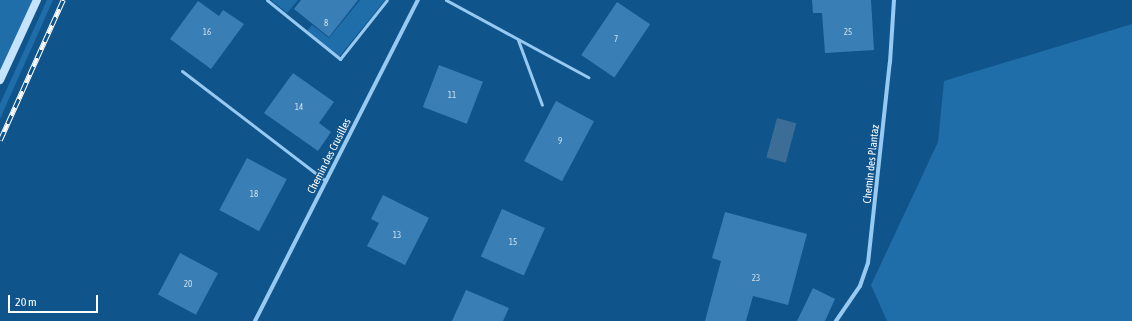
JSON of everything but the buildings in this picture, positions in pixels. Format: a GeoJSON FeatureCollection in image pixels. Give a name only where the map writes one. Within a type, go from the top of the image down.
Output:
{"type":"FeatureCollection","features":[{"type":"Feature","properties":{"kind":"street"},"geometry":{"type":"LineString","coordinates":[[0,80],[36,0]]}},
{"type":"Feature","properties":{"kind":"street","name":"Chemin des Crusilles"},"geometry":{"type":"LineString","coordinates":[[255,321],[418,0]]}},
{"type":"Feature","properties":{"kind":"street","name":"Chemin des Plantaz"},"geometry":{"type":"LineString","coordinates":[[836,321],[860,286],[868,263],[888,84],[894,0]]}},
{"type":"Feature","properties":{"kind":"lane"},"geometry":{"type":"LineString","coordinates":[[267,0],[340,59],[387,0]]}},
{"type":"Feature","properties":{"kind":"lane"},"geometry":{"type":"LineString","coordinates":[[446,0],[588,77]]}},
{"type":"Feature","properties":{"kind":"lane"},"geometry":{"type":"LineString","coordinates":[[518,40],[542,105]]}},
{"type":"Feature","properties":{"kind":"lane"},"geometry":{"type":"LineString","coordinates":[[182,71],[326,181]]}},
{"type":"Feature","properties":{"kind":"shaded area"},"geometry":{"type":"Polygon","coordinates":[[[0,0],[35,0],[0,77],[0,0]]]}},
{"type":"Feature","properties":{"kind":"shaded area"},"geometry":{"type":"Polygon","coordinates":[[[47,0],[53,0],[0,119],[0,104],[47,0]]]}},
{"type":"Feature","properties":{"kind":"shaded area"},"geometry":{"type":"Polygon","coordinates":[[[271,0],[298,0],[287,13],[271,0]]]}},
{"type":"Feature","properties":{"kind":"shaded area"},"geometry":{"type":"Polygon","coordinates":[[[360,0],[385,0],[339,57],[307,31],[312,25],[329,38],[360,0]]]}},
{"type":"Feature","properties":{"kind":"shaded area"},"geometry":{"type":"Polygon","coordinates":[[[1132,24],[1132,321],[887,321],[871,285],[938,142],[944,81],[1132,24]]]}},
{"type":"Feature","properties":{"kind":"shaded area"},"geometry":{"type":"Polygon","coordinates":[[[777,118],[796,123],[786,163],[766,158],[777,118]]]}},
{"type":"Feature","properties":{"kind":"railway"},"geometry":{"type":"LineString","coordinates":[[0,140],[63,0]]}}]}
